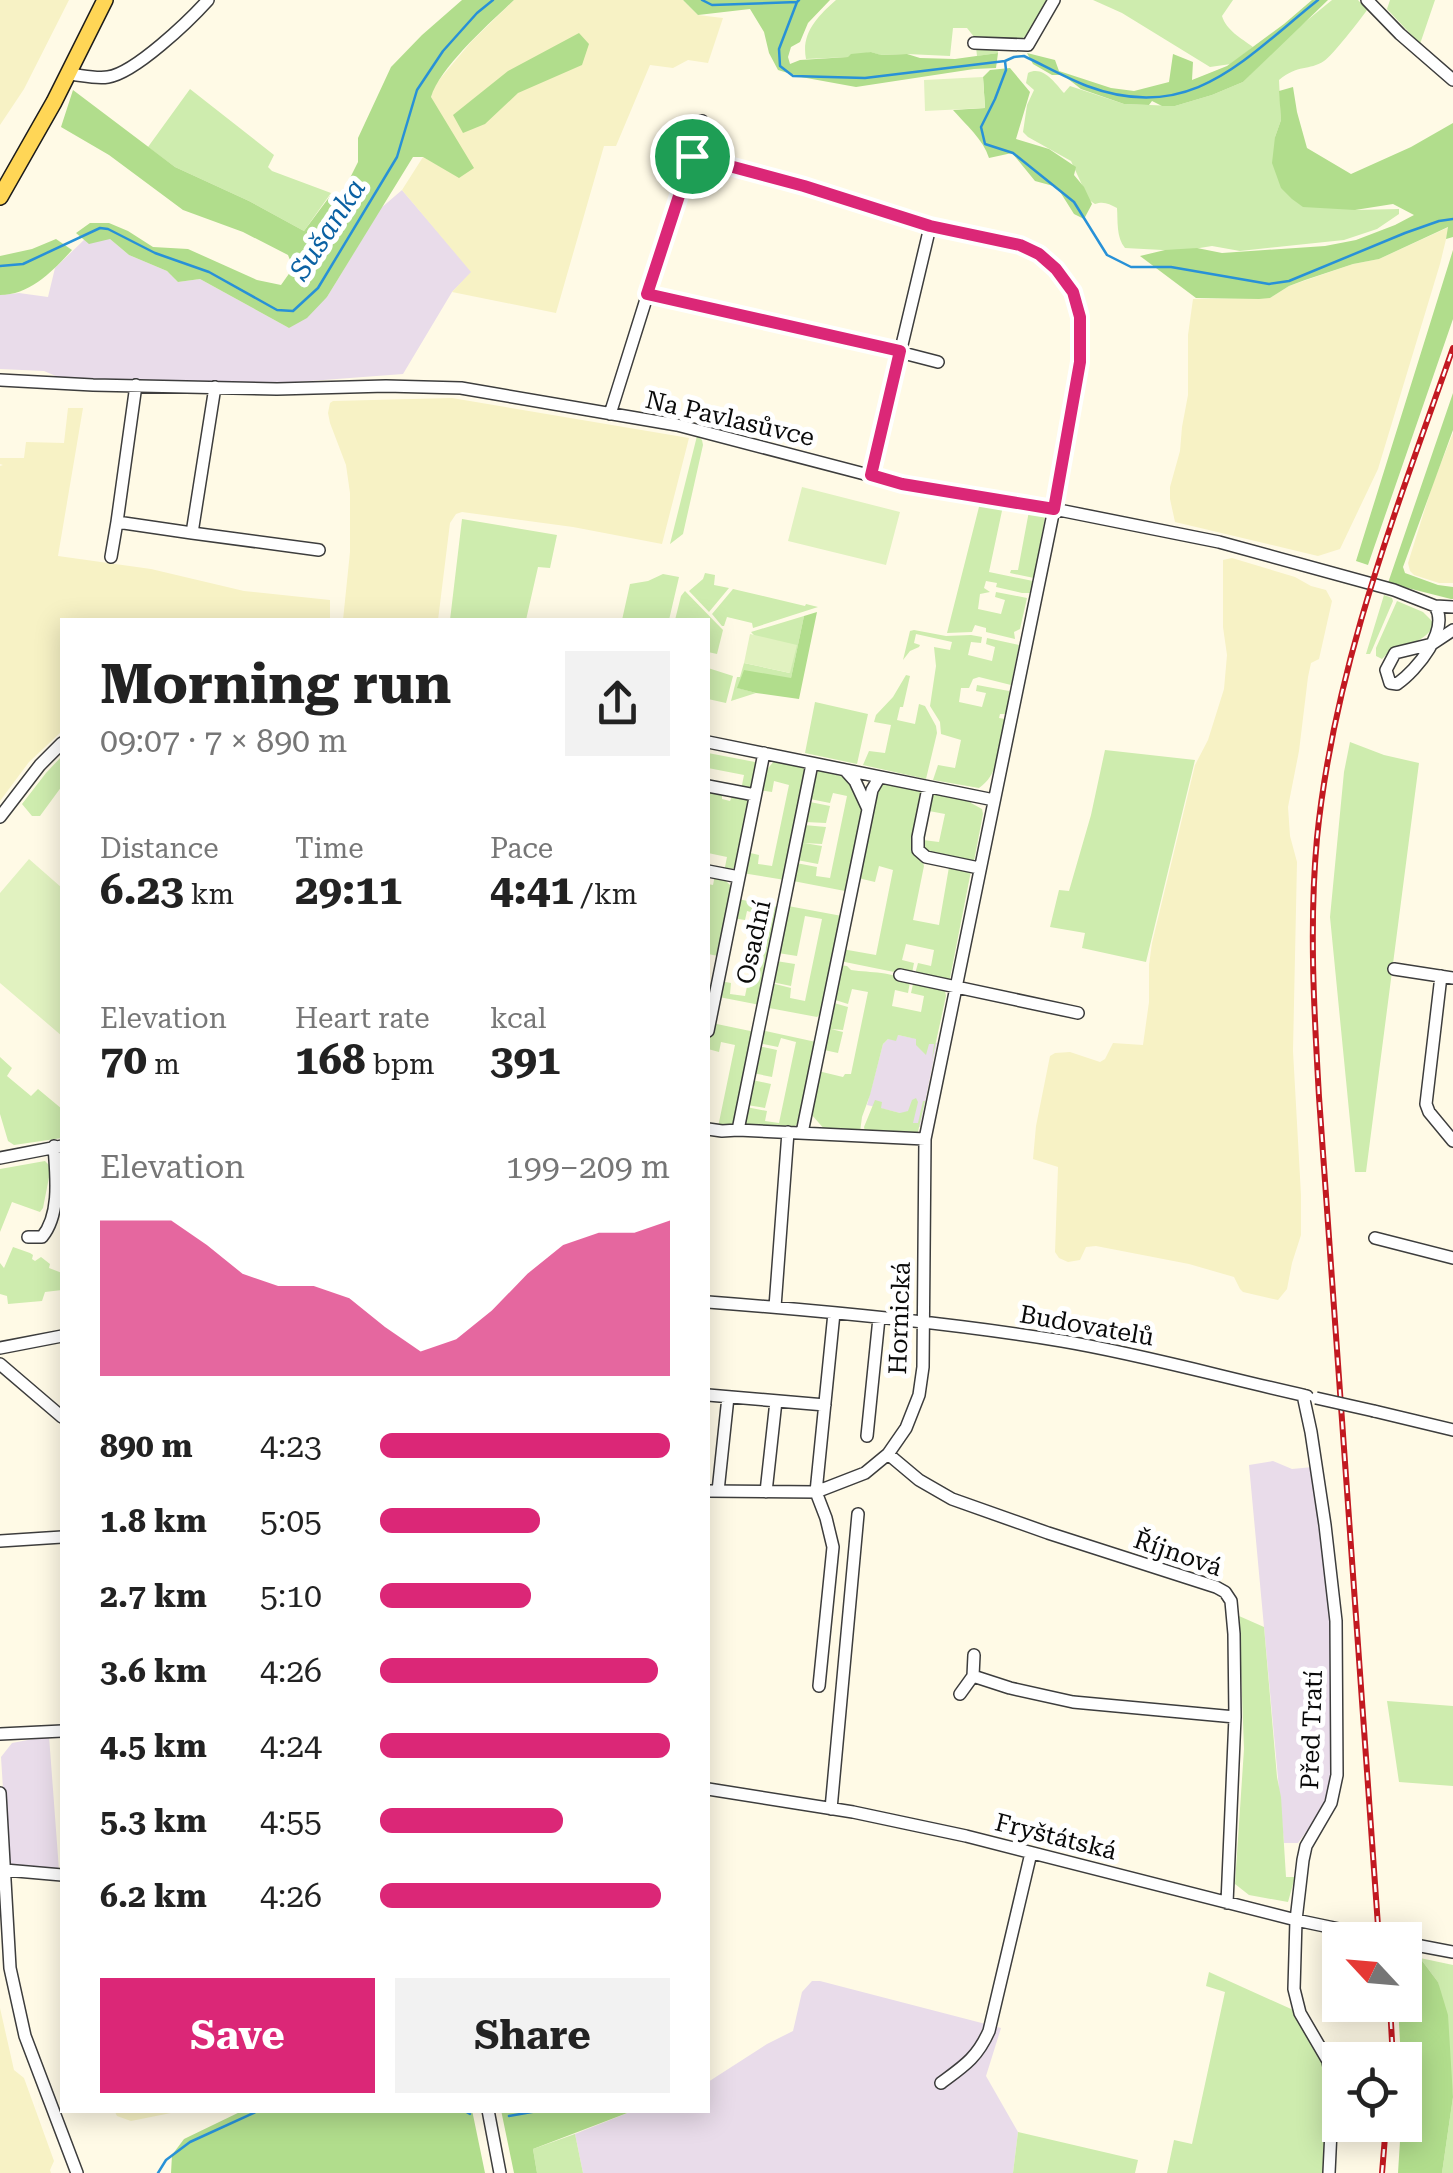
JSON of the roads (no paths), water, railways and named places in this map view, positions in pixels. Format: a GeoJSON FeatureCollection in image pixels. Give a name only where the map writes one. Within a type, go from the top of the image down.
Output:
{"type":"FeatureCollection","features":[{"type":"Feature","properties":{"kind":"main road"},"geometry":{"type":"LineString","coordinates":[[0,197],[104,0]]}},
{"type":"Feature","properties":{"kind":"street"},"geometry":{"type":"LineString","coordinates":[[68,74],[105,78],[122,72],[173,34],[208,0]]}},
{"type":"Feature","properties":{"kind":"street"},"geometry":{"type":"LineString","coordinates":[[974,43],[1028,45],[1054,0]]}},
{"type":"Feature","properties":{"kind":"street"},"geometry":{"type":"LineString","coordinates":[[1366,0],[1453,80]]}},
{"type":"Feature","properties":{"kind":"street"},"geometry":{"type":"LineString","coordinates":[[610,414],[702,121]]}},
{"type":"Feature","properties":{"kind":"street","name":"Hornická"},"geometry":{"type":"LineString","coordinates":[[692,156],[930,226],[1020,245],[1039,254],[1056,269],[1073,292],[1080,317],[1080,362],[1054,509],[925,1139],[923,1367],[918,1395],[906,1428],[888,1454],[865,1474],[816,1492],[713,1491]]}},
{"type":"Feature","properties":{"kind":"street"},"geometry":{"type":"LineString","coordinates":[[871,475],[930,226]]}},
{"type":"Feature","properties":{"kind":"street"},"geometry":{"type":"LineString","coordinates":[[647,294],[938,362]]}},
{"type":"Feature","properties":{"kind":"street","name":"Na Pavlasůvce"},"geometry":{"type":"LineString","coordinates":[[0,380],[93,385],[461,388],[677,426],[902,484],[1220,542],[1394,590],[1435,606],[1453,607]]}},
{"type":"Feature","properties":{"kind":"street"},"geometry":{"type":"LineString","coordinates":[[112,557],[136,385]]}},
{"type":"Feature","properties":{"kind":"street"},"geometry":{"type":"LineString","coordinates":[[192,533],[214,387]]}},
{"type":"Feature","properties":{"kind":"street"},"geometry":{"type":"LineString","coordinates":[[117,522],[319,550]]}},
{"type":"Feature","properties":{"kind":"street"},"geometry":{"type":"LineString","coordinates":[[1435,606],[1440,620],[1432,644],[1453,630]]}},
{"type":"Feature","properties":{"kind":"street"},"geometry":{"type":"LineString","coordinates":[[710,742],[994,800]]}},
{"type":"Feature","properties":{"kind":"street"},"geometry":{"type":"LineString","coordinates":[[0,816],[60,746]]}},
{"type":"Feature","properties":{"kind":"street"},"geometry":{"type":"LineString","coordinates":[[710,1008],[714,961],[739,877],[764,754]]}},
{"type":"Feature","properties":{"kind":"street","name":"Osadní"},"geometry":{"type":"LineString","coordinates":[[738,1130],[812,764]]}},
{"type":"Feature","properties":{"kind":"street"},"geometry":{"type":"LineString","coordinates":[[846,771],[868,809]]}},
{"type":"Feature","properties":{"kind":"street"},"geometry":{"type":"LineString","coordinates":[[802,1133],[872,790],[879,778]]}},
{"type":"Feature","properties":{"kind":"street"},"geometry":{"type":"LineString","coordinates":[[710,786],[755,796]]}},
{"type":"Feature","properties":{"kind":"street"},"geometry":{"type":"LineString","coordinates":[[928,788],[918,850],[926,857],[979,868]]}},
{"type":"Feature","properties":{"kind":"street"},"geometry":{"type":"LineString","coordinates":[[710,871],[739,877]]}},
{"type":"Feature","properties":{"kind":"street"},"geometry":{"type":"LineString","coordinates":[[1394,969],[1447,977],[1426,1109],[1453,1141]]}},
{"type":"Feature","properties":{"kind":"street"},"geometry":{"type":"LineString","coordinates":[[900,975],[1078,1013]]}},
{"type":"Feature","properties":{"kind":"street"},"geometry":{"type":"LineString","coordinates":[[710,1129],[925,1139]]}},
{"type":"Feature","properties":{"kind":"street"},"geometry":{"type":"LineString","coordinates":[[775,1308],[788,1132]]}},
{"type":"Feature","properties":{"kind":"street"},"geometry":{"type":"LineString","coordinates":[[0,1157],[58,1146],[56,1198],[50,1224],[42,1237],[28,1237]]}},
{"type":"Feature","properties":{"kind":"street"},"geometry":{"type":"LineString","coordinates":[[1375,1238],[1453,1258]]}},
{"type":"Feature","properties":{"kind":"street","name":"Budovatelů"},"geometry":{"type":"LineString","coordinates":[[710,1302],[923,1322],[1064,1342],[1177,1364],[1453,1430]]}},
{"type":"Feature","properties":{"kind":"street"},"geometry":{"type":"LineString","coordinates":[[834,1313],[816,1492],[833,1547],[819,1682],[842,1692]]}},
{"type":"Feature","properties":{"kind":"street"},"geometry":{"type":"LineString","coordinates":[[868,1436],[879,1318]]}},
{"type":"Feature","properties":{"kind":"street"},"geometry":{"type":"LineString","coordinates":[[0,1348],[60,1336]]}},
{"type":"Feature","properties":{"kind":"street"},"geometry":{"type":"LineString","coordinates":[[0,1364],[60,1415]]}},
{"type":"Feature","properties":{"kind":"street"},"geometry":{"type":"LineString","coordinates":[[710,1394],[825,1405]]}},
{"type":"Feature","properties":{"kind":"street"},"geometry":{"type":"LineString","coordinates":[[713,1491],[728,1397]]}},
{"type":"Feature","properties":{"kind":"street","name":"Před Tratí"},"geometry":{"type":"LineString","coordinates":[[1310,1397],[1311,1432],[1336,1621],[1337,1775],[1332,1803],[1306,1846],[1296,1920],[1294,1990],[1300,2012],[1328,2060],[1333,2088],[1330,2173]]}},
{"type":"Feature","properties":{"kind":"street"},"geometry":{"type":"LineString","coordinates":[[766,1492],[776,1401]]}},
{"type":"Feature","properties":{"kind":"street","name":"Říjnová"},"geometry":{"type":"LineString","coordinates":[[888,1454],[919,1480],[952,1499],[1225,1592],[1231,1601],[1234,1634],[1236,1717],[1227,1903]]}},
{"type":"Feature","properties":{"kind":"street"},"geometry":{"type":"LineString","coordinates":[[831,1809],[858,1514]]}},
{"type":"Feature","properties":{"kind":"street"},"geometry":{"type":"LineString","coordinates":[[0,1541],[60,1537]]}},
{"type":"Feature","properties":{"kind":"street"},"geometry":{"type":"LineString","coordinates":[[960,1694],[973,1676],[974,1655]]}},
{"type":"Feature","properties":{"kind":"street"},"geometry":{"type":"LineString","coordinates":[[973,1676],[1073,1702],[1236,1717]]}},
{"type":"Feature","properties":{"kind":"street"},"geometry":{"type":"LineString","coordinates":[[0,1734],[60,1732]]}},
{"type":"Feature","properties":{"kind":"street","name":"Fryštátská"},"geometry":{"type":"LineString","coordinates":[[710,1789],[966,1836],[1322,1925]]}},
{"type":"Feature","properties":{"kind":"street"},"geometry":{"type":"LineString","coordinates":[[0,1794],[10,1968],[25,2036],[77,2173]]}},
{"type":"Feature","properties":{"kind":"street"},"geometry":{"type":"LineString","coordinates":[[941,2083],[980,2051],[989,2031],[1031,1853]]}},
{"type":"Feature","properties":{"kind":"street"},"geometry":{"type":"LineString","coordinates":[[5,1870],[60,1875]]}},
{"type":"Feature","properties":{"kind":"street"},"geometry":{"type":"LineString","coordinates":[[1422,1946],[1453,1952]]}},
{"type":"Feature","properties":{"kind":"street"},"geometry":{"type":"LineString","coordinates":[[489,2113],[500,2173]]}},
{"type":"Feature","properties":{"kind":"waterway","name":"Sušanka"},"geometry":{"type":"LineString","coordinates":[[0,266],[23,264],[100,228],[108,229],[155,253],[209,272],[277,310],[293,311],[318,288],[397,157],[417,90],[443,51],[493,0]]}},
{"type":"Feature","properties":{"kind":"waterway","name":"Sušanka"},"geometry":{"type":"LineString","coordinates":[[702,0],[712,5],[799,0]]}},
{"type":"Feature","properties":{"kind":"waterway"},"geometry":{"type":"LineString","coordinates":[[1005,61],[1024,56],[1087,86],[1124,96],[1157,97],[1214,80],[1318,0]]}},
{"type":"Feature","properties":{"kind":"waterway"},"geometry":{"type":"LineString","coordinates":[[797,2],[779,49],[780,66],[793,76],[865,78],[1005,61],[1006,70],[981,127],[985,144],[1013,153],[1074,202],[1107,255],[1131,267],[1171,267],[1269,284],[1289,281],[1405,233],[1453,219]]}},
{"type":"Feature","properties":{"kind":"waterway"},"geometry":{"type":"LineString","coordinates":[[158,2173],[166,2160],[190,2142],[253,2113]]}},
{"type":"Feature","properties":{"kind":"waterway"},"geometry":{"type":"LineString","coordinates":[[509,2116],[526,2113]]}},
{"type":"Feature","properties":{"kind":"railway"},"geometry":{"type":"LineString","coordinates":[[1378,1922],[1319,1097],[1313,903],[1325,774],[1353,650],[1390,528],[1453,348]]}},
{"type":"Feature","properties":{"kind":"railway"},"geometry":{"type":"LineString","coordinates":[[1391,2022],[1392,2042]]}},
{"type":"Feature","properties":{"kind":"railway"},"geometry":{"type":"LineString","coordinates":[[1382,2173],[1385,2142]]}}]}
